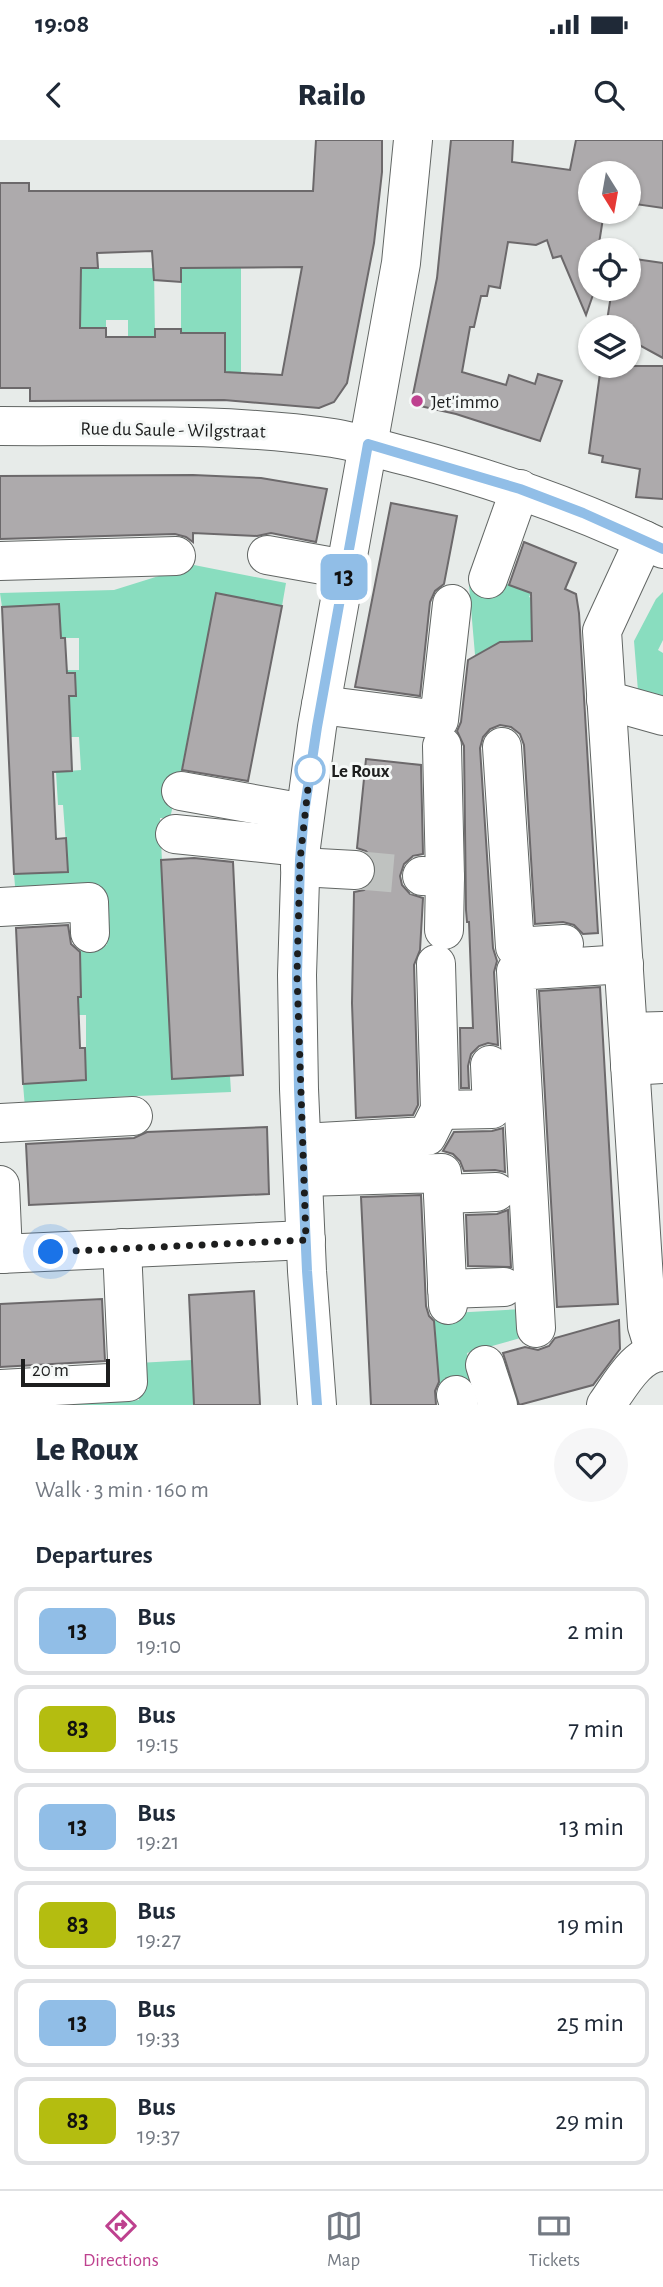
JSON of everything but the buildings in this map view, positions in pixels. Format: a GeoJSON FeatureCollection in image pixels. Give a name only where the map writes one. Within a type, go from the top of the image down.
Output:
{"type":"FeatureCollection","features":[{"type":"Feature","properties":{"kind":"street"},"geometry":{"type":"LineString","coordinates":[[317,1405],[306,1240],[297,975],[302,842],[321,705],[401,263],[413,140]]}},
{"type":"Feature","properties":{"kind":"street","name":"Rue du Saule - Wilgstraat"},"geometry":{"type":"LineString","coordinates":[[0,426],[226,427],[368,444],[520,489],[654,545]]}},
{"type":"Feature","properties":{"kind":"street"},"geometry":{"type":"LineString","coordinates":[[488,579],[520,489]]}},
{"type":"Feature","properties":{"kind":"street"},"geometry":{"type":"LineString","coordinates":[[606,1405],[645,1357],[659,1352],[647,1326],[646,1048],[623,953],[603,628],[654,545]]}},
{"type":"Feature","properties":{"kind":"street"},"geometry":{"type":"LineString","coordinates":[[267,555],[345,569]]}},
{"type":"Feature","properties":{"kind":"street"},"geometry":{"type":"LineString","coordinates":[[0,561],[176,556]]}},
{"type":"Feature","properties":{"kind":"street"},"geometry":{"type":"LineString","coordinates":[[321,705],[439,720],[452,604]]}},
{"type":"Feature","properties":{"kind":"street"},"geometry":{"type":"LineString","coordinates":[[606,700],[663,716]]}},
{"type":"Feature","properties":{"kind":"street"},"geometry":{"type":"LineString","coordinates":[[303,1160],[427,1136],[440,1110],[440,947],[433,876],[442,746]]}},
{"type":"Feature","properties":{"kind":"street"},"geometry":{"type":"LineString","coordinates":[[502,747],[515,947],[623,953]]}},
{"type":"Feature","properties":{"kind":"street"},"geometry":{"type":"LineString","coordinates":[[181,791],[302,842],[355,870]]}},
{"type":"Feature","properties":{"kind":"street"},"geometry":{"type":"LineString","coordinates":[[175,834],[302,842]]}},
{"type":"Feature","properties":{"kind":"street"},"geometry":{"type":"LineString","coordinates":[[0,907],[89,902],[90,933]]}},
{"type":"Feature","properties":{"kind":"street"},"geometry":{"type":"LineString","coordinates":[[536,1328],[516,971],[623,953]]}},
{"type":"Feature","properties":{"kind":"street"},"geometry":{"type":"LineString","coordinates":[[440,1110],[492,1109],[490,1065]]}},
{"type":"Feature","properties":{"kind":"street"},"geometry":{"type":"LineString","coordinates":[[0,1123],[133,1115]]}},
{"type":"Feature","properties":{"kind":"street"},"geometry":{"type":"LineString","coordinates":[[303,1160],[442,1172],[447,1297],[504,1287]]}},
{"type":"Feature","properties":{"kind":"street"},"geometry":{"type":"LineString","coordinates":[[0,1185],[2,1254],[306,1240]]}},
{"type":"Feature","properties":{"kind":"street"},"geometry":{"type":"LineString","coordinates":[[443,1195],[496,1192]]}},
{"type":"Feature","properties":{"kind":"street"},"geometry":{"type":"LineString","coordinates":[[0,1390],[128,1382],[122,1248]]}},
{"type":"Feature","properties":{"kind":"street"},"geometry":{"type":"LineString","coordinates":[[485,1364],[498,1405]]}},
{"type":"Feature","properties":{"kind":"green space"},"geometry":{"type":"Polygon","coordinates":[[[241,267],[241,373],[225,372],[225,333],[181,333],[181,268],[241,267]]]}},
{"type":"Feature","properties":{"kind":"green space"},"geometry":{"type":"Polygon","coordinates":[[[81,268],[154,268],[155,337],[128,336],[128,320],[106,320],[106,328],[61,327],[81,268]]]}},
{"type":"Feature","properties":{"kind":"green space"},"geometry":{"type":"Polygon","coordinates":[[[194,565],[286,583],[282,606],[216,594],[170,818],[160,818],[172,1079],[230,1076],[231,1092],[114,1097],[114,1103],[25,1108],[23,1084],[86,1080],[86,1015],[67,1015],[66,997],[81,996],[79,947],[107,945],[105,894],[16,898],[14,874],[68,871],[63,805],[58,805],[56,772],[81,770],[79,737],[66,737],[68,696],[76,695],[75,679],[67,679],[67,670],[79,670],[79,638],[61,638],[59,604],[2,607],[0,593],[114,590],[194,565]]]}},
{"type":"Feature","properties":{"kind":"green space"},"geometry":{"type":"Polygon","coordinates":[[[502,582],[531,593],[529,597],[540,601],[535,630],[532,631],[532,641],[515,642],[477,678],[469,585],[498,588],[502,582]]]}},
{"type":"Feature","properties":{"kind":"green space"},"geometry":{"type":"Polygon","coordinates":[[[663,592],[663,640],[658,650],[663,653],[663,703],[638,691],[634,641],[656,599],[663,592]]]}},
{"type":"Feature","properties":{"kind":"green space"},"geometry":{"type":"Polygon","coordinates":[[[523,1309],[524,1337],[467,1353],[474,1383],[440,1395],[434,1314],[523,1309]]]}},
{"type":"Feature","properties":{"kind":"green space"},"geometry":{"type":"Polygon","coordinates":[[[192,1360],[194,1405],[53,1405],[139,1400],[138,1363],[192,1360]]]}},
{"type":"Feature","properties":{"kind":"tunnel"},"geometry":{"type":"LineString","coordinates":[[355,870],[422,876]]}},
{"type":"Feature","properties":{"kind":"bus line","name":"13"},"geometry":{"type":"LineString","coordinates":[[317,1405],[307,1271],[299,1089],[297,975],[300,860],[317,727],[368,444],[520,489],[583,513],[663,549]]}},
{"type":"Feature","properties":{"kind":"place","name":"Jet'immo"},"geometry":{"type":"Point","coordinates":[417,401]}},
{"type":"Feature","properties":{"kind":"place","name":"Le Roux"},"geometry":{"type":"Point","coordinates":[310,770]}},
{"type":"Feature","properties":{"kind":"route"},"geometry":{"type":"LineString","coordinates":[[51,1252],[306,1240],[297,975],[300,860],[310,770]]}}]}
